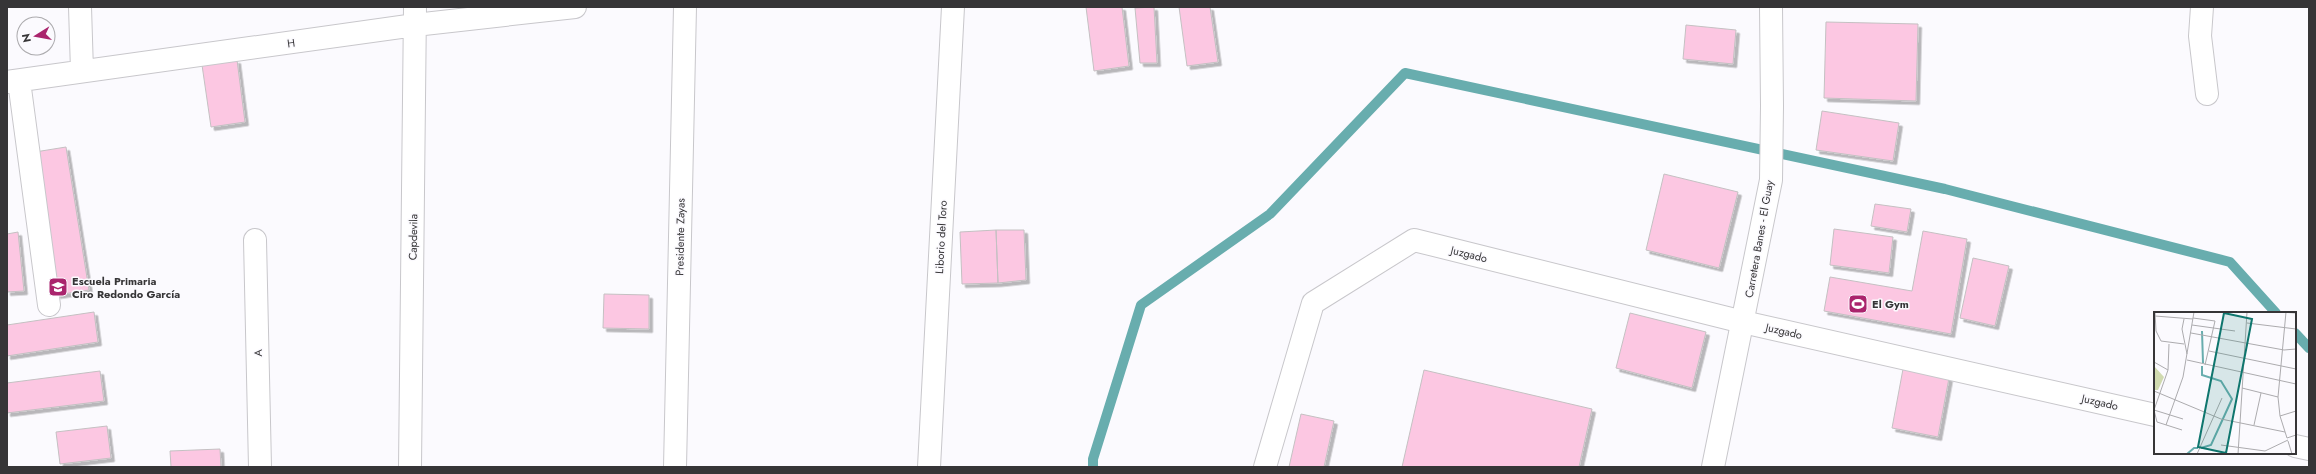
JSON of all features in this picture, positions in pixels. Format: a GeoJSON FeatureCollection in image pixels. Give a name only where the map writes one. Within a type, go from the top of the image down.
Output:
{"type":"FeatureCollection","features":[{"type":"Feature","properties":{"kind":"street"},"geometry":{"type":"LineString","coordinates":[[80,7],[82,71]]}},
{"type":"Feature","properties":{"kind":"street","name":"H"},"geometry":{"type":"LineString","coordinates":[[13,82],[415,16],[576,7]]}},
{"type":"Feature","properties":{"kind":"street","name":"Presidente Zayas"},"geometry":{"type":"LineString","coordinates":[[675,467],[685,7]]}},
{"type":"Feature","properties":{"kind":"street","name":"Liborio del Toro"},"geometry":{"type":"LineString","coordinates":[[929,467],[953,7]]}},
{"type":"Feature","properties":{"kind":"street","name":"Carretera Banes - El Guay"},"geometry":{"type":"LineString","coordinates":[[1714,467],[1770,180],[1772,106],[1771,7]]}},
{"type":"Feature","properties":{"kind":"street"},"geometry":{"type":"LineString","coordinates":[[2202,7],[2200,36],[2207,94]]}},
{"type":"Feature","properties":{"kind":"street","name":"Capdevila"},"geometry":{"type":"LineString","coordinates":[[410,467],[415,16]]}},
{"type":"Feature","properties":{"kind":"street"},"geometry":{"type":"LineString","coordinates":[[13,82],[49,306]]}},
{"type":"Feature","properties":{"kind":"street","name":"A"},"geometry":{"type":"LineString","coordinates":[[255,240],[260,467]]}},
{"type":"Feature","properties":{"kind":"street","name":"Juzgado"},"geometry":{"type":"LineString","coordinates":[[1265,467],[1313,303],[1414,240],[1743,322],[2154,414]]}},
{"type":"Feature","properties":{"kind":"street"},"geometry":{"type":"LineString","coordinates":[[2296,446],[2309,449]]}},
{"type":"Feature","properties":{"kind":"building"},"geometry":{"type":"Polygon","coordinates":[[[1086,7],[1122,7],[1129,66],[1094,71],[1086,7]]]}},
{"type":"Feature","properties":{"kind":"building"},"geometry":{"type":"Polygon","coordinates":[[[1154,7],[1157,63],[1140,63],[1135,8],[1154,7]]]}},
{"type":"Feature","properties":{"kind":"building"},"geometry":{"type":"Polygon","coordinates":[[[1179,7],[1210,7],[1218,62],[1187,66],[1179,7]]]}},
{"type":"Feature","properties":{"kind":"building"},"geometry":{"type":"Polygon","coordinates":[[[1826,22],[1918,24],[1916,101],[1824,98],[1826,22]]]}},
{"type":"Feature","properties":{"kind":"building"},"geometry":{"type":"Polygon","coordinates":[[[1686,25],[1736,30],[1733,64],[1683,59],[1686,25]]]}},
{"type":"Feature","properties":{"kind":"building"},"geometry":{"type":"Polygon","coordinates":[[[237,60],[245,122],[211,127],[202,65],[237,60]]]}},
{"type":"Feature","properties":{"kind":"building"},"geometry":{"type":"Polygon","coordinates":[[[1822,111],[1899,123],[1893,161],[1816,150],[1822,111]]]}},
{"type":"Feature","properties":{"kind":"building"},"geometry":{"type":"Polygon","coordinates":[[[66,147],[89,290],[57,295],[35,152],[66,147]]]}},
{"type":"Feature","properties":{"kind":"building"},"geometry":{"type":"Polygon","coordinates":[[[1664,174],[1738,192],[1719,268],[1646,250],[1664,174]]]}},
{"type":"Feature","properties":{"kind":"building"},"geometry":{"type":"Polygon","coordinates":[[[1875,204],[1911,209],[1907,232],[1871,226],[1875,204]]]}},
{"type":"Feature","properties":{"kind":"building"},"geometry":{"type":"Polygon","coordinates":[[[1834,229],[1893,237],[1889,273],[1830,265],[1834,229]]]}},
{"type":"Feature","properties":{"kind":"building"},"geometry":{"type":"Polygon","coordinates":[[[996,230],[998,283],[962,284],[960,232],[996,230]]]}},
{"type":"Feature","properties":{"kind":"building"},"geometry":{"type":"Polygon","coordinates":[[[996,230],[1024,230],[1026,280],[998,283],[996,230]]]}},
{"type":"Feature","properties":{"kind":"building"},"geometry":{"type":"Polygon","coordinates":[[[1923,231],[1967,239],[1951,334],[1824,311],[1830,277],[1912,291],[1923,231]]]}},
{"type":"Feature","properties":{"kind":"building"},"geometry":{"type":"Polygon","coordinates":[[[18,232],[24,291],[7,292],[7,234],[18,232]]]}},
{"type":"Feature","properties":{"kind":"building"},"geometry":{"type":"Polygon","coordinates":[[[1973,258],[2009,266],[1995,326],[1960,318],[1973,258]]]}},
{"type":"Feature","properties":{"kind":"building"},"geometry":{"type":"Polygon","coordinates":[[[604,294],[649,295],[649,329],[603,328],[604,294]]]}},
{"type":"Feature","properties":{"kind":"building"},"geometry":{"type":"Polygon","coordinates":[[[94,312],[98,342],[7,356],[7,325],[94,312]]]}},
{"type":"Feature","properties":{"kind":"building"},"geometry":{"type":"Polygon","coordinates":[[[1630,313],[1706,332],[1692,388],[1616,368],[1630,313]]]}},
{"type":"Feature","properties":{"kind":"building"},"geometry":{"type":"Polygon","coordinates":[[[1903,369],[1949,378],[1938,437],[1892,428],[1903,369]]]}},
{"type":"Feature","properties":{"kind":"building"},"geometry":{"type":"Polygon","coordinates":[[[1424,370],[1592,409],[1579,467],[1402,467],[1424,370]]]}},
{"type":"Feature","properties":{"kind":"building"},"geometry":{"type":"Polygon","coordinates":[[[100,371],[104,401],[7,413],[7,383],[100,371]]]}},
{"type":"Feature","properties":{"kind":"building"},"geometry":{"type":"Polygon","coordinates":[[[1301,414],[1334,421],[1324,467],[1289,467],[1301,414]]]}},
{"type":"Feature","properties":{"kind":"building"},"geometry":{"type":"Polygon","coordinates":[[[107,426],[111,458],[60,464],[56,432],[107,426]]]}},
{"type":"Feature","properties":{"kind":"building"},"geometry":{"type":"Polygon","coordinates":[[[220,449],[221,467],[171,467],[170,451],[220,449]]]}},
{"type":"Feature","properties":{"kind":"waterway"},"geometry":{"type":"LineString","coordinates":[[1093,467],[1093,459],[1141,305],[1270,214],[1405,73],[1945,189],[2230,262],[2275,312]]}},
{"type":"Feature","properties":{"kind":"waterway"},"geometry":{"type":"LineString","coordinates":[[2296,334],[2309,348]]}},
{"type":"Feature","properties":{"kind":"place","name":"Escuela Primaria Ciro Redondo García"},"geometry":{"type":"Point","coordinates":[58,287]}},
{"type":"Feature","properties":{"kind":"place","name":"El Gym"},"geometry":{"type":"Point","coordinates":[1858,304]}}]}
